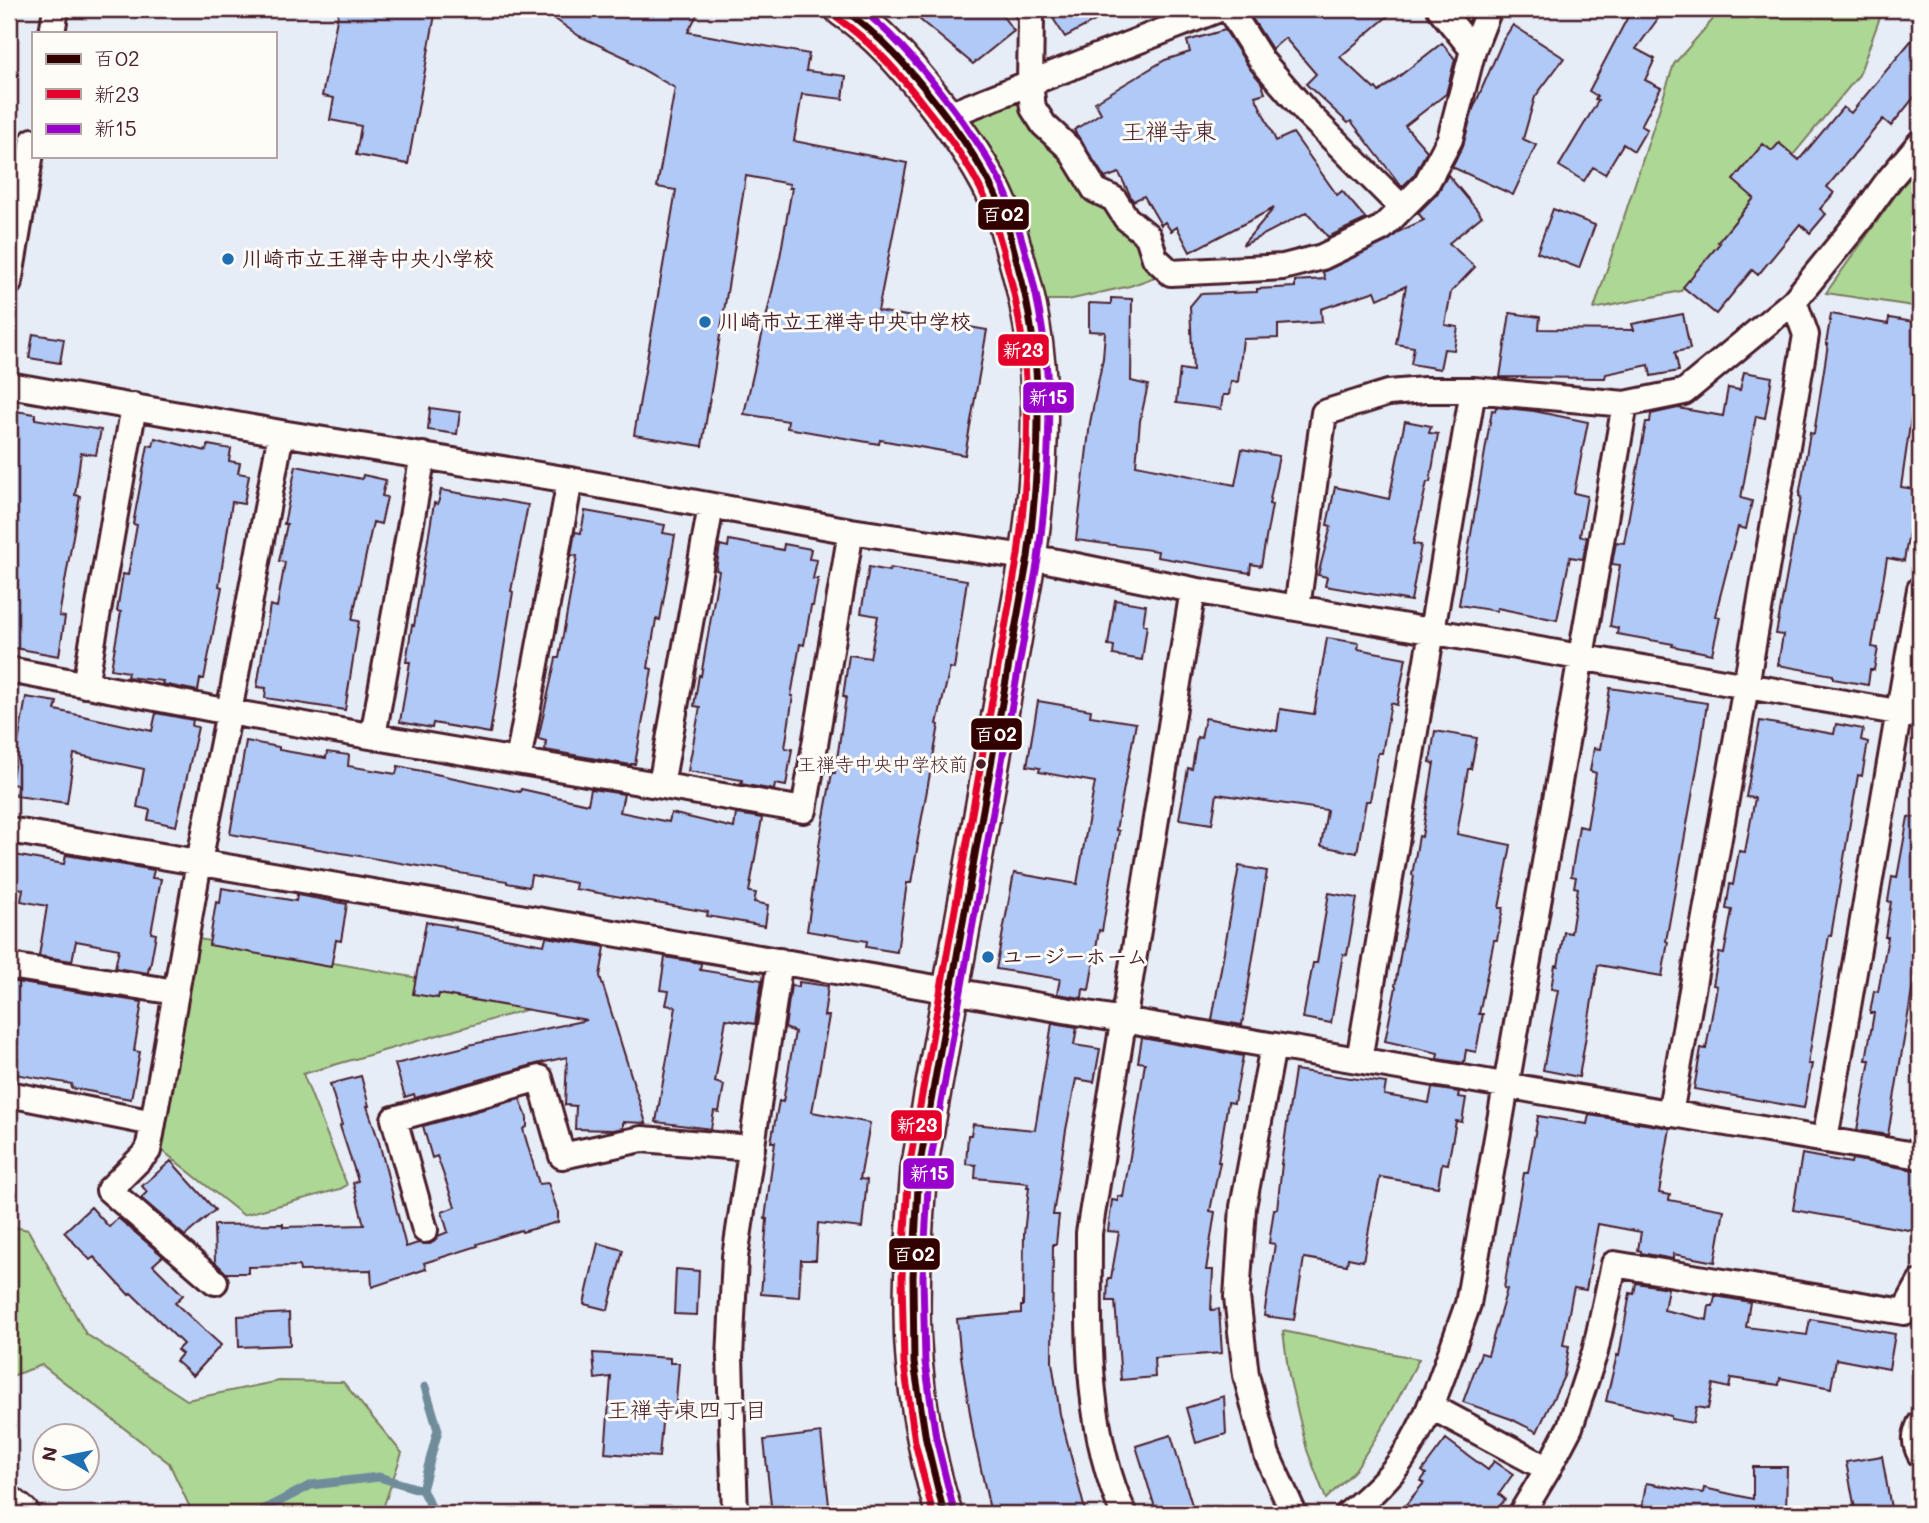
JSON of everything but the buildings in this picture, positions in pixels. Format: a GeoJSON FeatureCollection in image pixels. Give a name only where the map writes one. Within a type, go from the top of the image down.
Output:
{"type":"FeatureCollection","features":[{"type":"Feature","properties":{"kind":"street"},"geometry":{"type":"LineString","coordinates":[[52,32],[56,9]]}},
{"type":"Feature","properties":{"kind":"street"},"geometry":{"type":"LineString","coordinates":[[843,9],[904,62],[975,159],[1000,206],[1029,304],[1041,406],[1036,496],[1028,557],[919,1169],[912,1303],[919,1403],[934,1482],[944,1514]]}},
{"type":"Feature","properties":{"kind":"street"},"geometry":{"type":"LineString","coordinates":[[1027,9],[1031,18],[1030,84],[1033,108],[1044,125],[1070,149],[1095,190],[1114,199],[1126,218],[1148,236],[1155,258],[1171,273],[1283,267],[1322,257],[1382,228],[1426,184],[1450,139],[1473,50],[1489,9]]}},
{"type":"Feature","properties":{"kind":"street"},"geometry":{"type":"LineString","coordinates":[[946,116],[1219,9]]}},
{"type":"Feature","properties":{"kind":"street"},"geometry":{"type":"LineString","coordinates":[[1229,9],[1262,61],[1307,113],[1402,208]]}},
{"type":"Feature","properties":{"kind":"street"},"geometry":{"type":"LineString","coordinates":[[1440,9],[1473,50]]}},
{"type":"Feature","properties":{"kind":"street"},"geometry":{"type":"LineString","coordinates":[[1297,608],[1324,413],[1388,393],[1425,390],[1473,390],[1625,404],[1684,392],[1794,301],[1920,143]]}},
{"type":"Feature","properties":{"kind":"street"},"geometry":{"type":"LineString","coordinates":[[9,283],[32,147]]}},
{"type":"Feature","properties":{"kind":"street"},"geometry":{"type":"LineString","coordinates":[[1670,1114],[1806,335],[1794,301]]}},
{"type":"Feature","properties":{"kind":"street"},"geometry":{"type":"LineString","coordinates":[[9,385],[570,480],[851,531],[1028,557],[1193,590],[1910,714]]}},
{"type":"Feature","properties":{"kind":"street"},"geometry":{"type":"LineString","coordinates":[[1359,1060],[1473,390]]}},
{"type":"Feature","properties":{"kind":"street"},"geometry":{"type":"LineString","coordinates":[[1349,1514],[1401,1461],[1430,1406],[1468,1304],[1625,404]]}},
{"type":"Feature","properties":{"kind":"street"},"geometry":{"type":"LineString","coordinates":[[85,685],[134,405]]}},
{"type":"Feature","properties":{"kind":"street"},"geometry":{"type":"LineString","coordinates":[[215,1282],[109,1190],[148,1152],[198,862],[281,433]]}},
{"type":"Feature","properties":{"kind":"street"},"geometry":{"type":"LineString","coordinates":[[373,736],[423,455]]}},
{"type":"Feature","properties":{"kind":"street"},"geometry":{"type":"LineString","coordinates":[[518,761],[570,480]]}},
{"type":"Feature","properties":{"kind":"street"},"geometry":{"type":"LineString","coordinates":[[661,785],[711,506]]}},
{"type":"Feature","properties":{"kind":"street"},"geometry":{"type":"LineString","coordinates":[[9,670],[229,712],[804,810],[851,531]]}},
{"type":"Feature","properties":{"kind":"street"},"geometry":{"type":"LineString","coordinates":[[1825,1140],[1910,714],[1920,589]]}},
{"type":"Feature","properties":{"kind":"street"},"geometry":{"type":"LineString","coordinates":[[1124,1514],[1114,1492],[1094,1410],[1089,1336],[1089,1233],[1193,590]]}},
{"type":"Feature","properties":{"kind":"street"},"geometry":{"type":"LineString","coordinates":[[9,830],[1920,1156]]}},
{"type":"Feature","properties":{"kind":"street"},"geometry":{"type":"LineString","coordinates":[[735,1514],[730,1359],[736,1257],[780,961]]}},
{"type":"Feature","properties":{"kind":"street"},"geometry":{"type":"LineString","coordinates":[[9,965],[176,992]]}},
{"type":"Feature","properties":{"kind":"street"},"geometry":{"type":"LineString","coordinates":[[1273,1046],[1243,1207],[1237,1297],[1246,1375],[1267,1455],[1294,1514]]}},
{"type":"Feature","properties":{"kind":"street"},"geometry":{"type":"LineString","coordinates":[[425,1230],[394,1119],[540,1078],[562,1156],[642,1139],[752,1148]]}},
{"type":"Feature","properties":{"kind":"street"},"geometry":{"type":"LineString","coordinates":[[9,1094],[153,1123]]}},
{"type":"Feature","properties":{"kind":"street"},"geometry":{"type":"LineString","coordinates":[[1521,1514],[1570,1427],[1595,1352],[1614,1264],[1904,1312],[1920,1283]]}},
{"type":"Feature","properties":{"kind":"street"},"geometry":{"type":"LineString","coordinates":[[1430,1406],[1548,1469]]}},
{"type":"Feature","properties":{"kind":"street"},"geometry":{"type":"LineString","coordinates":[[1920,1424],[1915,1434],[1916,1447],[1920,1454]]}},
{"type":"Feature","properties":{"kind":"street"},"geometry":{"type":"LineString","coordinates":[[9,1504],[21,1514]]}},
{"type":"Feature","properties":{"kind":"green space"},"geometry":{"type":"Polygon","coordinates":[[[1722,9],[1883,9],[1859,75],[1681,291],[1594,309],[1674,64],[1722,9]]]}},
{"type":"Feature","properties":{"kind":"green space"},"geometry":{"type":"Polygon","coordinates":[[[1025,85],[1161,275],[1130,286],[1068,300],[1033,300],[953,118],[1025,85]]]}},
{"type":"Feature","properties":{"kind":"green space"},"geometry":{"type":"Polygon","coordinates":[[[1920,168],[1920,307],[1826,293],[1903,185],[1920,168]]]}},
{"type":"Feature","properties":{"kind":"green space"},"geometry":{"type":"Polygon","coordinates":[[[193,938],[553,1002],[303,1074],[347,1185],[243,1215],[158,1147],[193,938]]]}},
{"type":"Feature","properties":{"kind":"green space"},"geometry":{"type":"Polygon","coordinates":[[[9,1226],[28,1230],[86,1334],[187,1400],[279,1381],[343,1382],[402,1453],[381,1514],[193,1514],[169,1463],[42,1365],[9,1377],[9,1226]]]}},
{"type":"Feature","properties":{"kind":"green space"},"geometry":{"type":"Polygon","coordinates":[[[1283,1331],[1419,1359],[1387,1420],[1355,1470],[1326,1499],[1307,1450],[1289,1376],[1283,1331]]]}},
{"type":"Feature","properties":{"kind":"waterway"},"geometry":{"type":"LineString","coordinates":[[422,1490],[438,1430],[425,1387]]}},
{"type":"Feature","properties":{"kind":"waterway"},"geometry":{"type":"LineString","coordinates":[[255,1514],[311,1485],[379,1477],[422,1490],[435,1514]]}},
{"type":"Feature","properties":{"kind":"transit line","name":"百02"},"geometry":{"type":"LineString","coordinates":[[843,9],[882,41],[915,77],[960,135],[988,180],[1005,218],[1017,262],[1026,299],[1036,372],[1038,445],[1028,557],[919,1169],[913,1277],[914,1363],[926,1440],[944,1514]]}},
{"type":"Feature","properties":{"kind":"transit line","name":"新15"},"geometry":{"type":"LineString","coordinates":[[861,9],[895,39],[936,86],[976,141],[1003,187],[1027,258],[1043,334],[1047,371],[1048,444],[1038,559],[929,1170],[923,1277],[925,1362],[936,1438],[954,1511]]}},
{"type":"Feature","properties":{"kind":"transit line","name":"新23"},"geometry":{"type":"LineString","coordinates":[[837,18],[874,48],[906,83],[950,139],[978,184],[994,220],[1006,261],[1022,335],[1026,372],[1026,480],[1018,555],[909,1168],[902,1277],[904,1364],[915,1442],[933,1514]]}},
{"type":"Feature","properties":{"kind":"place","name":"川崎市立王禅寺中央小学校"},"geometry":{"type":"Point","coordinates":[228,259]}},
{"type":"Feature","properties":{"kind":"place","name":"川崎市立王禅寺中央中学校"},"geometry":{"type":"Point","coordinates":[705,322]}},
{"type":"Feature","properties":{"kind":"place","name":"王禅寺中央中学校前"},"geometry":{"type":"Point","coordinates":[981,764]}},
{"type":"Feature","properties":{"kind":"place","name":"ユージーホーム"},"geometry":{"type":"Point","coordinates":[988,957]}},
{"type":"Feature","properties":{"kind":"district","name":"王禅寺東"},"geometry":{"type":"Point","coordinates":[1169,132]}},
{"type":"Feature","properties":{"kind":"district","name":"王禅寺東四丁目"},"geometry":{"type":"Point","coordinates":[687,1410]}}]}
